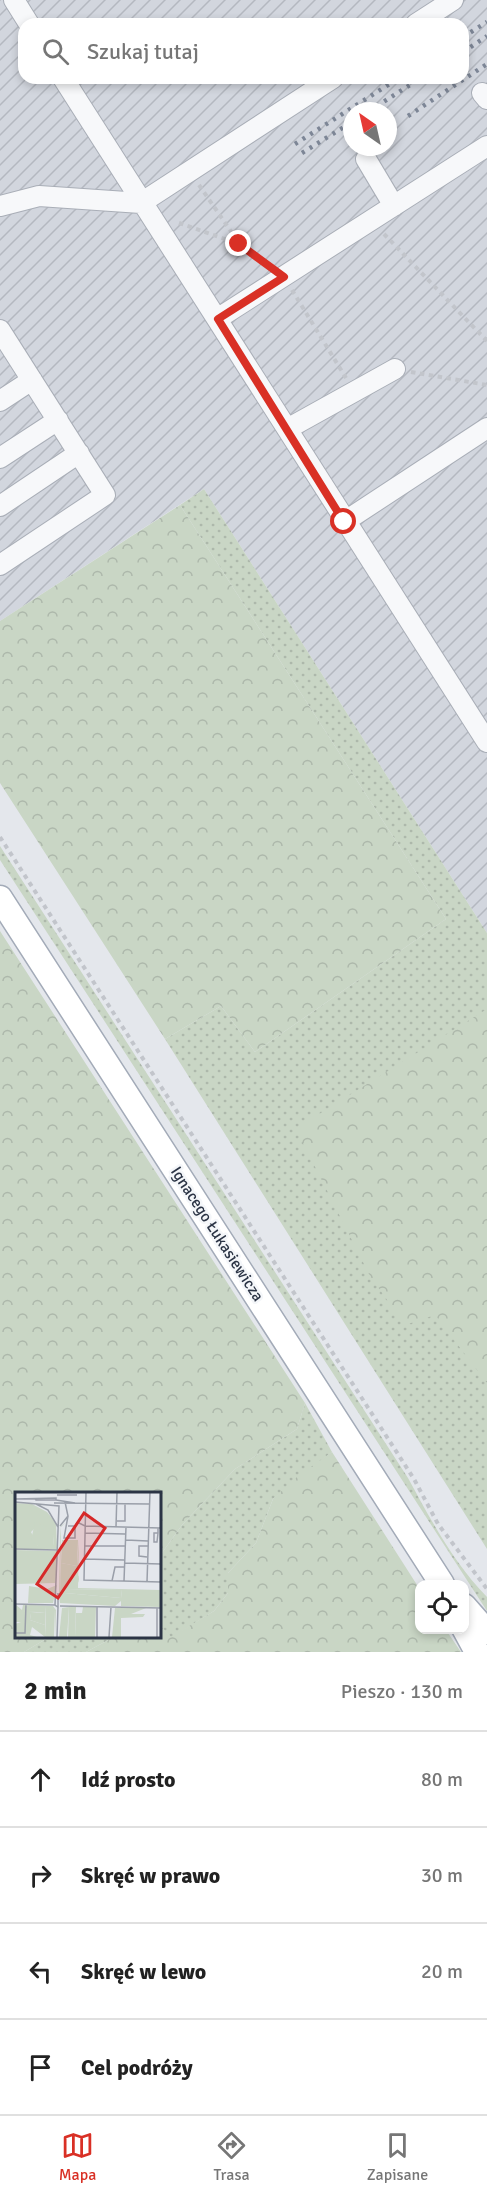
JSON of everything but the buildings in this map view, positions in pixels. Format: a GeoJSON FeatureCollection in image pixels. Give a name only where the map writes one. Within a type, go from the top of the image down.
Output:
{"type":"FeatureCollection","features":[{"type":"Feature","properties":{"kind":"main road","name":"Ignacego Łukasiewicza"},"geometry":{"type":"LineString","coordinates":[[0,898],[441,1580]]}},
{"type":"Feature","properties":{"kind":"main road"},"geometry":{"type":"LineString","coordinates":[[469,1610],[487,1632]]}},
{"type":"Feature","properties":{"kind":"main road"},"geometry":{"type":"LineString","coordinates":[[468,1634],[477,1652]]}},
{"type":"Feature","properties":{"kind":"lane"},"geometry":{"type":"LineString","coordinates":[[14,0],[25,18]]}},
{"type":"Feature","properties":{"kind":"lane"},"geometry":{"type":"LineString","coordinates":[[425,18],[453,0]]}},
{"type":"Feature","properties":{"kind":"lane"},"geometry":{"type":"LineString","coordinates":[[67,84],[218,319],[344,522],[487,742]]}},
{"type":"Feature","properties":{"kind":"lane"},"geometry":{"type":"LineString","coordinates":[[0,206],[39,196],[145,208],[324,84]]}},
{"type":"Feature","properties":{"kind":"lane"},"geometry":{"type":"LineString","coordinates":[[218,319],[487,146]]}},
{"type":"Feature","properties":{"kind":"lane"},"geometry":{"type":"LineString","coordinates":[[366,159],[394,206]]}},
{"type":"Feature","properties":{"kind":"lane"},"geometry":{"type":"LineString","coordinates":[[0,565],[105,495],[32,380],[3,340]]}},
{"type":"Feature","properties":{"kind":"lane"},"geometry":{"type":"LineString","coordinates":[[286,429],[395,369]]}},
{"type":"Feature","properties":{"kind":"lane"},"geometry":{"type":"LineString","coordinates":[[0,401],[32,380]]}},
{"type":"Feature","properties":{"kind":"lane"},"geometry":{"type":"LineString","coordinates":[[0,458],[58,420]]}},
{"type":"Feature","properties":{"kind":"lane"},"geometry":{"type":"LineString","coordinates":[[344,522],[487,428]]}},
{"type":"Feature","properties":{"kind":"lane"},"geometry":{"type":"LineString","coordinates":[[0,506],[79,453]]}},
{"type":"Feature","properties":{"kind":"path"},"geometry":{"type":"LineString","coordinates":[[145,208],[239,244],[284,277],[355,391]]}},
{"type":"Feature","properties":{"kind":"path"},"geometry":{"type":"LineString","coordinates":[[371,220],[487,341]]}},
{"type":"Feature","properties":{"kind":"path"},"geometry":{"type":"LineString","coordinates":[[395,369],[487,385]]}},
{"type":"Feature","properties":{"kind":"path"},"geometry":{"type":"LineString","coordinates":[[0,837],[414,1479],[438,1524],[487,1588]]}},
{"type":"Feature","properties":{"kind":"shaded area"},"geometry":{"type":"Polygon","coordinates":[[[0,0],[487,0],[487,933],[204,489],[0,621],[0,0]]]}},
{"type":"Feature","properties":{"kind":"green space"},"geometry":{"type":"Polygon","coordinates":[[[204,489],[487,933],[487,1549],[165,1039],[221,1006],[255,1052],[446,919],[180,505],[204,489]]]}},
{"type":"Feature","properties":{"kind":"green space"},"geometry":{"type":"Polygon","coordinates":[[[180,505],[446,919],[255,1052],[221,1006],[165,1039],[0,783],[0,621],[180,505]]]}},
{"type":"Feature","properties":{"kind":"green space"},"geometry":{"type":"Polygon","coordinates":[[[0,846],[408,1478],[443,1540],[487,1597],[487,1611],[469,1580],[0,860],[0,846]]]}},
{"type":"Feature","properties":{"kind":"green space"},"geometry":{"type":"Polygon","coordinates":[[[0,931],[305,1403],[297,1429],[235,1469],[182,1525],[160,1556],[160,1492],[15,1492],[15,1637],[49,1637],[24,1652],[0,1652],[0,931]]]}},
{"type":"Feature","properties":{"kind":"green space"},"geometry":{"type":"Polygon","coordinates":[[[487,1009],[487,1383],[435,1315],[405,1325],[370,1276],[300,1137],[300,1126],[487,1009]]]}},
{"type":"Feature","properties":{"kind":"green space"},"geometry":{"type":"Polygon","coordinates":[[[305,1403],[332,1452],[273,1499],[256,1543],[228,1573],[228,1593],[214,1611],[171,1638],[160,1625],[160,1556],[182,1525],[235,1469],[297,1429],[305,1403]]]}},
{"type":"Feature","properties":{"kind":"green space"},"geometry":{"type":"Polygon","coordinates":[[[332,1452],[415,1582],[415,1634],[449,1634],[461,1652],[86,1652],[114,1637],[160,1637],[160,1625],[171,1637],[214,1611],[228,1593],[228,1573],[256,1543],[273,1499],[298,1476],[332,1452]]]}},
{"type":"Feature","properties":{"kind":"green space"},"geometry":{"type":"Polygon","coordinates":[[[49,1637],[114,1637],[86,1652],[24,1652],[49,1637]]]}},
{"type":"Feature","properties":{"kind":"railway"},"geometry":{"type":"LineString","coordinates":[[469,33],[487,22]]}},
{"type":"Feature","properties":{"kind":"railway"},"geometry":{"type":"LineString","coordinates":[[469,48],[487,36]]}},
{"type":"Feature","properties":{"kind":"railway"},"geometry":{"type":"LineString","coordinates":[[469,76],[487,64]]}},
{"type":"Feature","properties":{"kind":"railway"},"geometry":{"type":"LineString","coordinates":[[295,144],[390,84]]}},
{"type":"Feature","properties":{"kind":"railway"},"geometry":{"type":"LineString","coordinates":[[383,102],[412,84]]}},
{"type":"Feature","properties":{"kind":"railway"},"geometry":{"type":"LineString","coordinates":[[408,116],[457,84]]}},
{"type":"Feature","properties":{"kind":"railway"},"geometry":{"type":"LineString","coordinates":[[302,153],[343,128]]}},
{"type":"Feature","properties":{"kind":"route"},"geometry":{"type":"LineString","coordinates":[[239,244],[284,277],[218,319],[344,522]]}}]}
